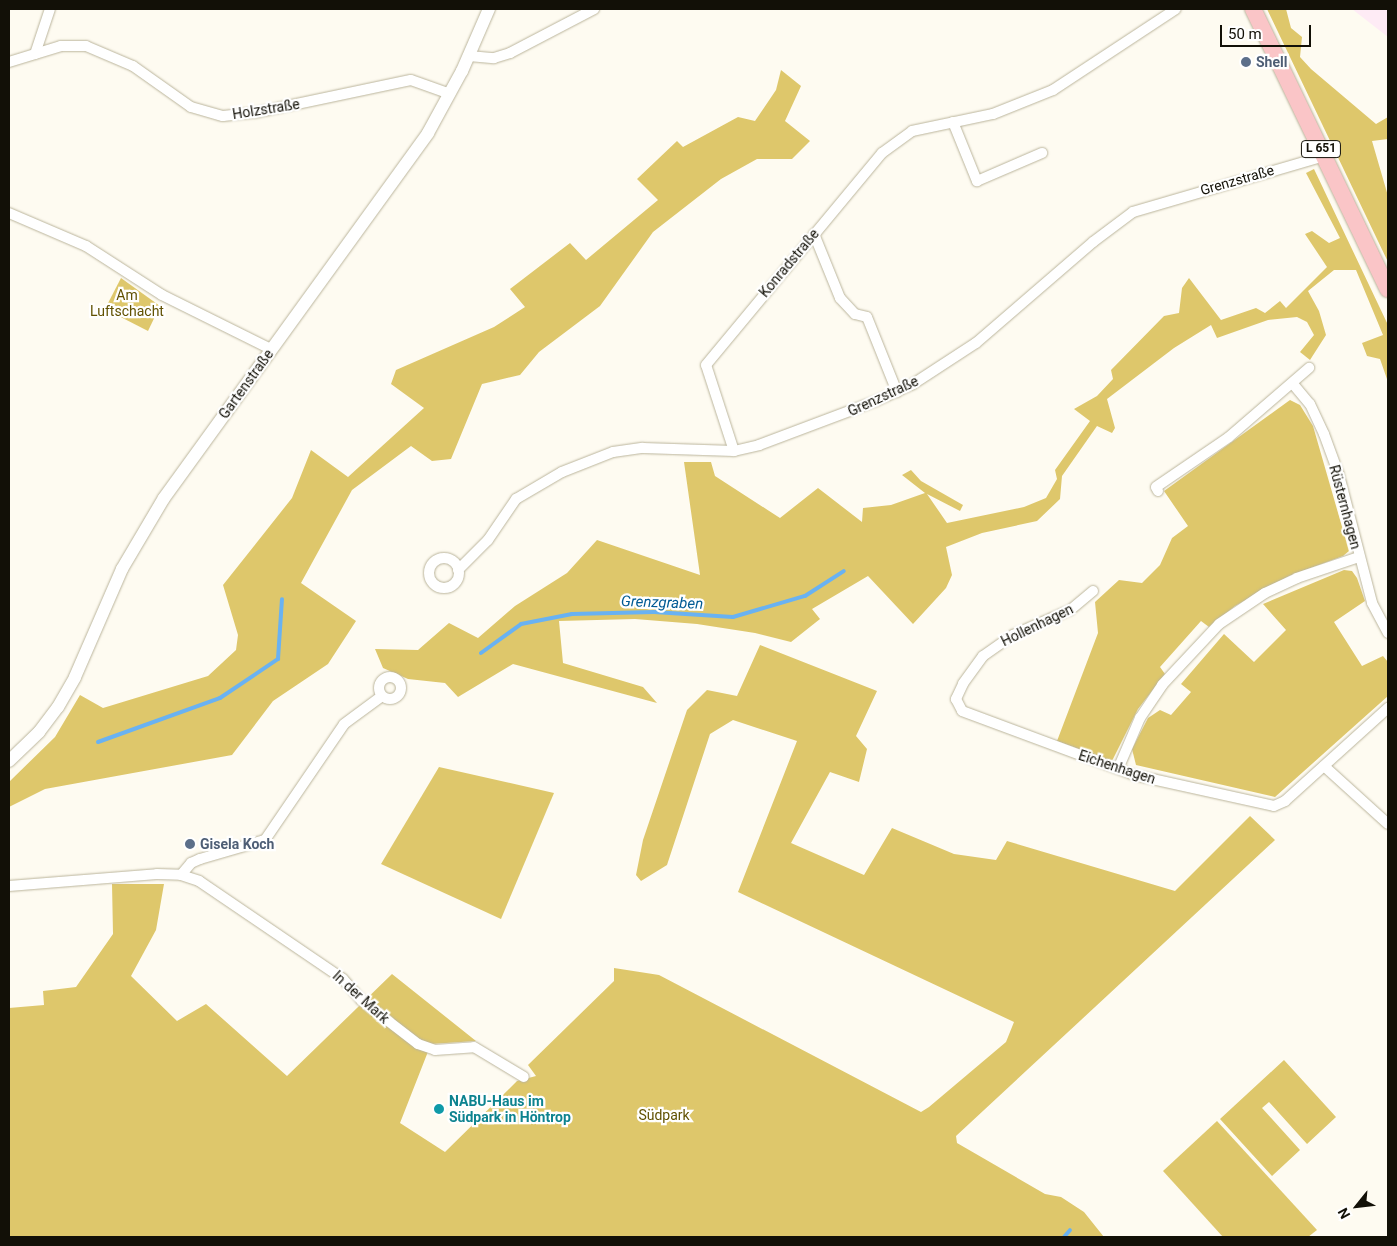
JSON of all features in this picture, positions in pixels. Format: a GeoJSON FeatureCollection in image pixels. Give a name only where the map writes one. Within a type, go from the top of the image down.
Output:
{"type":"FeatureCollection","features":[{"type":"Feature","properties":{"kind":"main road","name":"L 651"},"geometry":{"type":"LineString","coordinates":[[1253,9],[1388,289]]}},
{"type":"Feature","properties":{"kind":"street"},"geometry":{"type":"LineString","coordinates":[[35,54],[50,9]]}},
{"type":"Feature","properties":{"kind":"street","name":"Gartenstraße"},"geometry":{"type":"LineString","coordinates":[[9,760],[39,732],[75,678],[140,537],[272,349],[428,134],[469,56],[490,9]]}},
{"type":"Feature","properties":{"kind":"street"},"geometry":{"type":"LineString","coordinates":[[469,56],[494,58],[510,53],[594,9]]}},
{"type":"Feature","properties":{"kind":"street","name":"Konradstraße"},"geometry":{"type":"LineString","coordinates":[[734,451],[706,365],[882,153],[899,138],[912,131],[993,114],[1053,90],[1176,9]]}},
{"type":"Feature","properties":{"kind":"street","name":"Holzstraße"},"geometry":{"type":"LineString","coordinates":[[9,62],[61,46],[86,46],[132,66],[191,107],[223,116],[254,113],[411,80],[450,94]]}},
{"type":"Feature","properties":{"kind":"street"},"geometry":{"type":"LineString","coordinates":[[953,122],[977,181],[1042,153]]}},
{"type":"Feature","properties":{"kind":"street","name":"Grenzstraße"},"geometry":{"type":"LineString","coordinates":[[458,570],[488,540],[516,499],[562,472],[613,452],[643,448],[734,451],[803,430],[897,392],[976,343],[1093,242],[1133,212],[1324,156]]}},
{"type":"Feature","properties":{"kind":"street"},"geometry":{"type":"LineString","coordinates":[[9,213],[86,246],[162,295],[272,349]]}},
{"type":"Feature","properties":{"kind":"street"},"geometry":{"type":"LineString","coordinates":[[814,234],[840,298],[855,314],[867,316],[897,392]]}},
{"type":"Feature","properties":{"kind":"street"},"geometry":{"type":"LineString","coordinates":[[1158,491],[1156,487],[1229,437],[1294,384],[1309,368]]}},
{"type":"Feature","properties":{"kind":"street","name":"Rüsternhagen"},"geometry":{"type":"LineString","coordinates":[[1294,384],[1310,404],[1324,434],[1339,475],[1372,603],[1388,634]]}},
{"type":"Feature","properties":{"kind":"street"},"geometry":{"type":"LineString","coordinates":[[1118,769],[1140,718],[1162,685],[1219,624],[1265,593],[1297,578],[1359,557]]}},
{"type":"Feature","properties":{"kind":"street","name":"Hollenhagen"},"geometry":{"type":"LineString","coordinates":[[962,711],[956,700],[963,684],[983,656],[1013,635],[1070,610],[1093,591]]}},
{"type":"Feature","properties":{"kind":"street"},"geometry":{"type":"LineString","coordinates":[[181,875],[191,863],[200,858],[265,840],[344,724],[382,696]]}},
{"type":"Feature","properties":{"kind":"street"},"geometry":{"type":"LineString","coordinates":[[1388,708],[1324,766],[1388,824]]}},
{"type":"Feature","properties":{"kind":"street","name":"Eichenhagen"},"geometry":{"type":"LineString","coordinates":[[962,711],[1118,769],[1244,801],[1277,805],[1324,766]]}},
{"type":"Feature","properties":{"kind":"street","name":"In der Mark"},"geometry":{"type":"LineString","coordinates":[[9,886],[158,874],[181,875],[217,891],[343,979],[361,1000],[418,1044],[435,1050],[474,1047],[524,1077]]}},
{"type":"Feature","properties":{"kind":"shaded area"},"geometry":{"type":"Polygon","coordinates":[[[1352,9],[1388,9],[1388,37],[1352,9]]]}},
{"type":"Feature","properties":{"kind":"green space"},"geometry":{"type":"Polygon","coordinates":[[[1267,9],[1286,9],[1291,28],[1302,37],[1300,57],[1311,69],[1376,124],[1388,117],[1388,139],[1372,141],[1388,196],[1388,262],[1267,9]]]}},
{"type":"Feature","properties":{"kind":"green space"},"geometry":{"type":"Polygon","coordinates":[[[781,70],[801,86],[785,121],[810,141],[792,159],[757,159],[721,179],[653,232],[600,306],[539,352],[520,375],[482,384],[451,459],[432,461],[411,446],[352,490],[301,583],[356,621],[328,664],[273,701],[232,755],[45,789],[9,807],[9,782],[55,737],[80,695],[103,708],[208,676],[236,650],[238,635],[223,585],[292,498],[311,450],[348,477],[424,408],[391,384],[396,370],[494,327],[525,307],[510,289],[570,243],[586,260],[658,200],[637,179],[677,141],[683,147],[738,117],[755,121],[776,90],[781,70]]]}},
{"type":"Feature","properties":{"kind":"green space"},"geometry":{"type":"Polygon","coordinates":[[[1314,169],[1388,325],[1388,382],[1380,359],[1367,356],[1362,343],[1383,335],[1356,270],[1334,270],[1308,291],[1319,311],[1326,335],[1310,360],[1300,352],[1314,335],[1307,322],[1297,317],[1268,320],[1217,338],[1211,325],[1174,348],[1107,399],[1115,428],[1112,433],[1097,426],[1062,476],[1060,499],[1037,521],[982,533],[946,547],[952,575],[946,588],[913,624],[868,576],[812,609],[820,619],[791,642],[755,633],[697,624],[635,619],[559,621],[563,663],[643,687],[657,703],[513,664],[458,697],[445,683],[408,679],[383,668],[375,649],[418,650],[449,623],[478,638],[515,606],[567,573],[597,540],[700,575],[684,462],[711,462],[715,476],[780,518],[818,488],[862,522],[863,508],[891,505],[925,493],[902,475],[911,470],[921,481],[963,505],[960,511],[927,494],[947,523],[1024,507],[1046,498],[1057,479],[1055,470],[1090,421],[1074,409],[1097,396],[1113,379],[1111,370],[1164,316],[1179,313],[1182,288],[1189,278],[1221,320],[1256,308],[1265,313],[1280,301],[1286,308],[1327,267],[1305,234],[1312,231],[1329,243],[1340,238],[1306,173],[1314,169]]]}},
{"type":"Feature","properties":{"kind":"green space","name":"Am Luftschacht"},"geometry":{"type":"Polygon","coordinates":[[[121,278],[160,306],[148,331],[105,309],[121,278]]]}},
{"type":"Feature","properties":{"kind":"green space"},"geometry":{"type":"Polygon","coordinates":[[[1290,400],[1300,405],[1313,426],[1349,551],[1343,556],[1289,576],[1235,606],[1209,627],[1201,621],[1160,667],[1165,674],[1138,709],[1112,761],[1057,741],[1098,633],[1095,602],[1119,580],[1142,583],[1160,565],[1172,538],[1188,526],[1164,491],[1290,400]]]}},
{"type":"Feature","properties":{"kind":"green space"},"geometry":{"type":"Polygon","coordinates":[[[1344,570],[1352,571],[1357,578],[1365,601],[1334,622],[1362,666],[1383,656],[1388,662],[1388,696],[1275,797],[1136,765],[1132,749],[1148,718],[1160,710],[1171,715],[1191,692],[1181,684],[1224,634],[1254,662],[1286,630],[1263,604],[1344,570]]]}},
{"type":"Feature","properties":{"kind":"green space","name":"Südpark"},"geometry":{"type":"Polygon","coordinates":[[[760,645],[877,691],[856,736],[867,749],[859,782],[830,772],[791,843],[864,875],[892,828],[954,854],[996,860],[1007,841],[1175,891],[1250,816],[1275,840],[956,1136],[957,1143],[1045,1194],[1061,1197],[1084,1212],[1104,1237],[9,1237],[9,1008],[44,1005],[43,991],[76,987],[113,934],[112,884],[164,884],[156,930],[131,976],[177,1021],[206,1004],[287,1076],[392,974],[476,1041],[431,1044],[400,1123],[445,1152],[517,1081],[536,1076],[528,1065],[614,981],[614,968],[659,975],[921,1112],[929,1107],[1006,1042],[1014,1022],[738,892],[797,741],[733,720],[710,734],[667,865],[641,881],[636,875],[643,840],[687,710],[707,690],[737,696],[760,645]]]}},
{"type":"Feature","properties":{"kind":"green space"},"geometry":{"type":"Polygon","coordinates":[[[439,767],[554,793],[501,919],[381,864],[439,767]]]}},
{"type":"Feature","properties":{"kind":"green space"},"geometry":{"type":"Polygon","coordinates":[[[1284,1060],[1336,1117],[1307,1144],[1269,1102],[1262,1108],[1300,1150],[1272,1176],[1220,1119],[1284,1060]]]}},
{"type":"Feature","properties":{"kind":"green space"},"geometry":{"type":"Polygon","coordinates":[[[1217,1121],[1317,1230],[1308,1237],[1223,1237],[1163,1171],[1217,1121]]]}},
{"type":"Feature","properties":{"kind":"waterway","name":"Grenzgraben"},"geometry":{"type":"LineString","coordinates":[[481,653],[521,624],[572,614],[654,612],[733,617],[805,596],[844,571]]}},
{"type":"Feature","properties":{"kind":"waterway"},"geometry":{"type":"LineString","coordinates":[[98,742],[220,698],[278,659],[282,599]]}},
{"type":"Feature","properties":{"kind":"waterway"},"geometry":{"type":"LineString","coordinates":[[1064,1237],[1070,1230]]}},
{"type":"Feature","properties":{"kind":"place","name":"Shell"},"geometry":{"type":"Point","coordinates":[1246,62]}},
{"type":"Feature","properties":{"kind":"place","name":"Gisela Koch"},"geometry":{"type":"Point","coordinates":[190,844]}},
{"type":"Feature","properties":{"kind":"place","name":"NABU-Haus im Südpark in Höntrop"},"geometry":{"type":"Point","coordinates":[439,1109]}}]}
